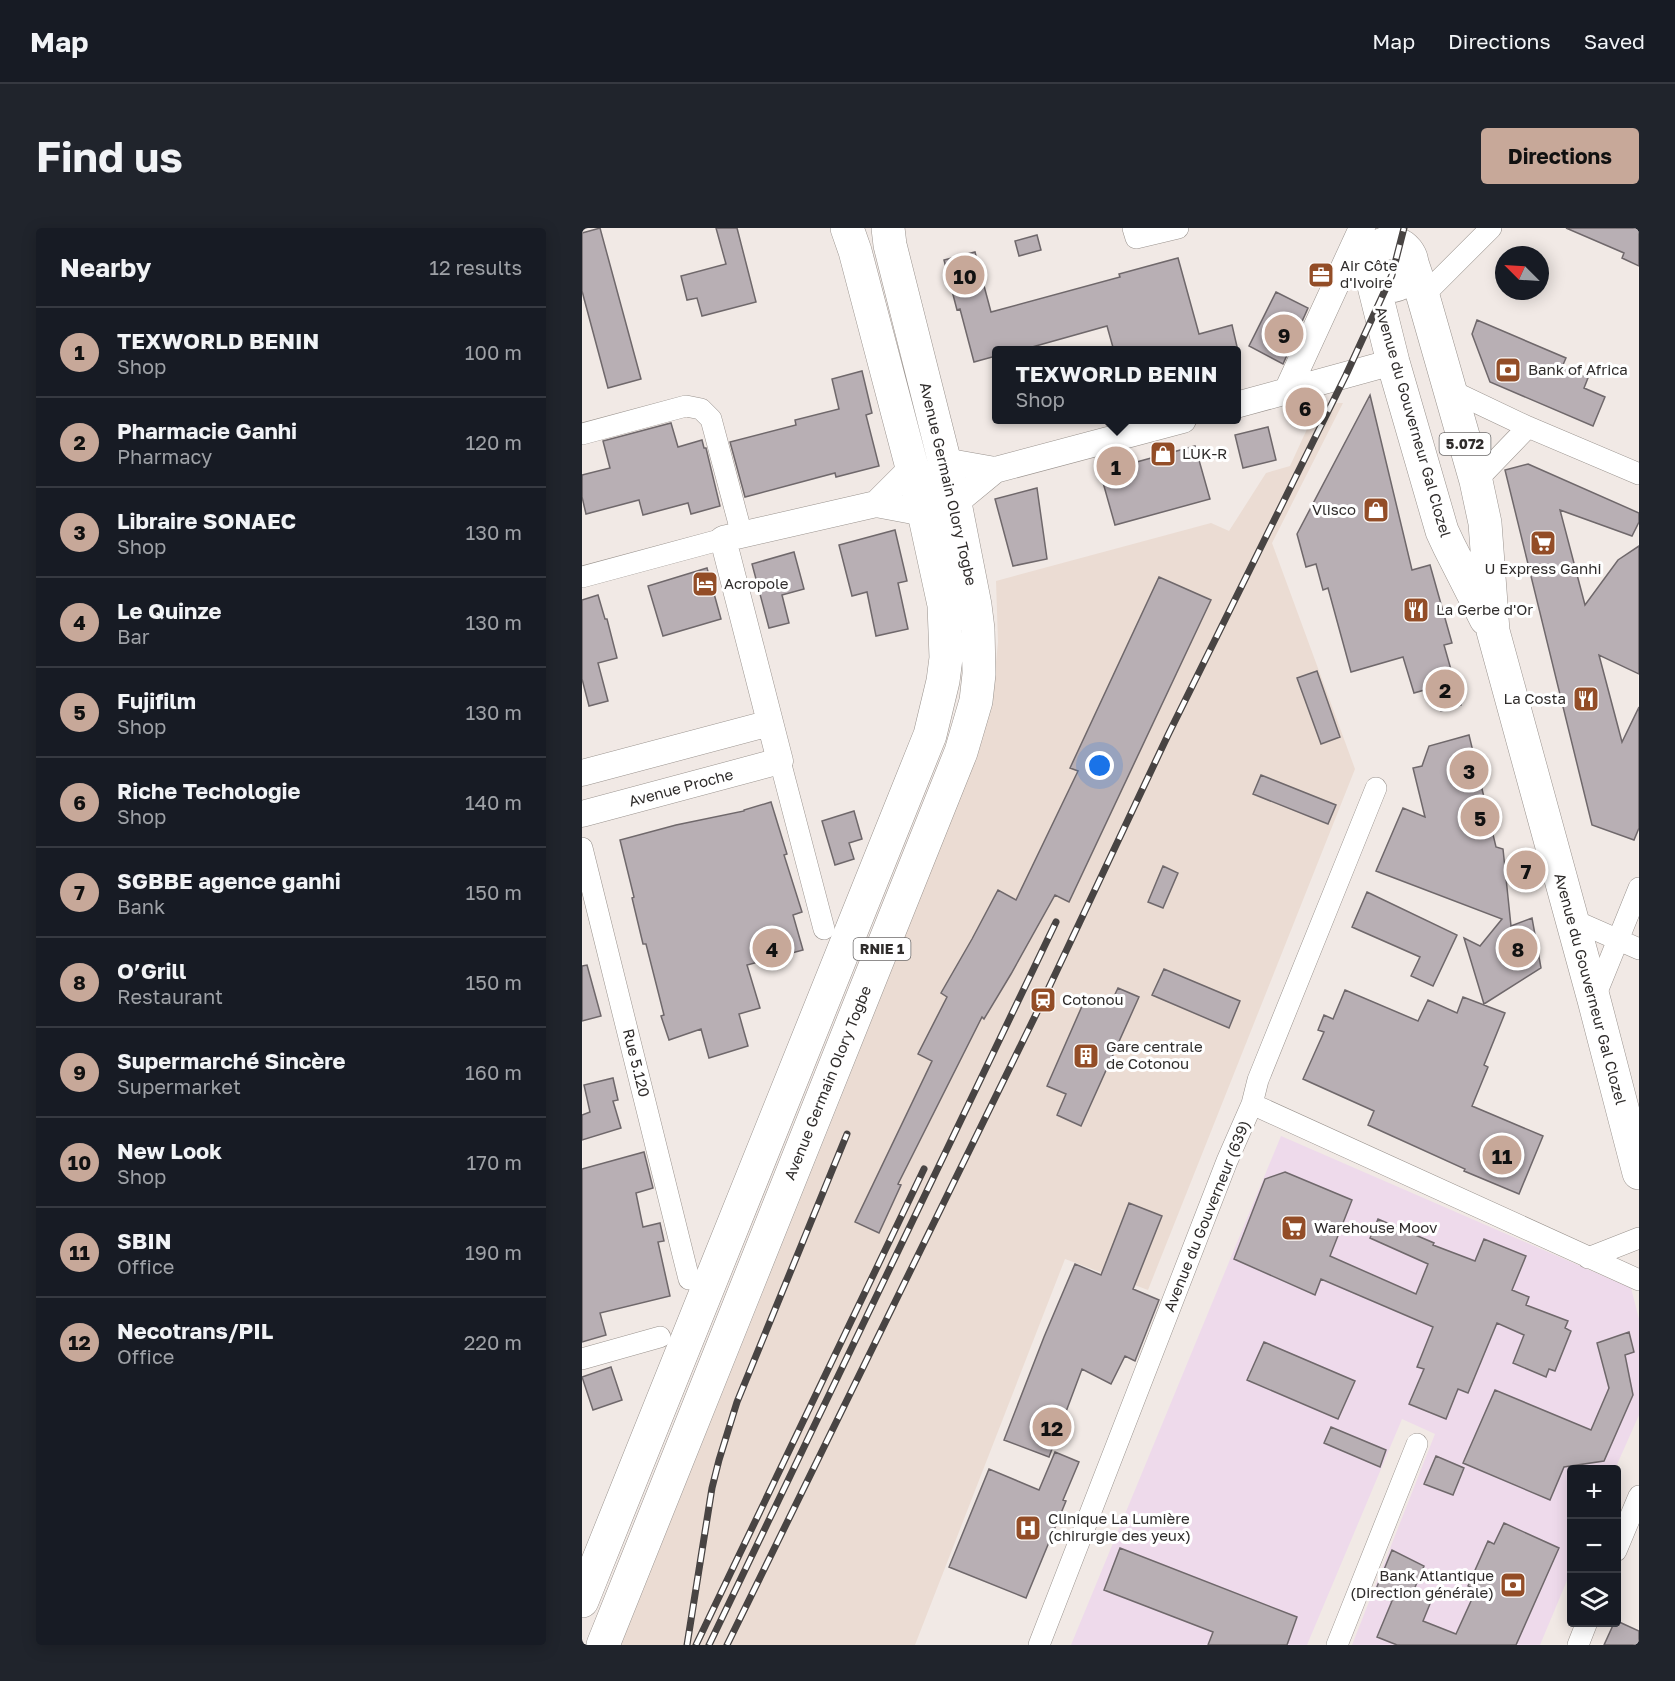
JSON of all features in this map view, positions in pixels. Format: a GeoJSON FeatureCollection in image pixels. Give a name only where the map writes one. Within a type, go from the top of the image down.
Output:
{"type":"FeatureCollection","features":[{"type":"Feature","properties":{"kind":"main road","name":"Avenue Germain Olory Togbe"},"geometry":{"type":"LineString","coordinates":[[582,1601],[930,735],[943,681],[946,648],[944,605],[924,513],[847,228]]}},
{"type":"Feature","properties":{"kind":"main road","name":"Avenue Germain Olory Togbe"},"geometry":{"type":"LineString","coordinates":[[603,1645],[961,752],[976,701],[979,655],[975,605],[955,503],[890,245],[888,228]]}},
{"type":"Feature","properties":{"kind":"main road","name":"Avenue du Gouverneur Gal Clozel"},"geometry":{"type":"LineString","coordinates":[[1362,228],[1393,362],[1442,531],[1493,631]]}},
{"type":"Feature","properties":{"kind":"main road"},"geometry":{"type":"LineString","coordinates":[[1371,271],[1369,262],[1375,251],[1385,244],[1390,243],[1406,250],[1409,249]]}},
{"type":"Feature","properties":{"kind":"main road","name":"Avenue du Gouverneur Gal Clozel"},"geometry":{"type":"LineString","coordinates":[[1409,249],[1476,481],[1485,523],[1493,631],[1639,1173]]}},
{"type":"Feature","properties":{"kind":"street"},"geometry":{"type":"LineString","coordinates":[[1132,228],[1136,238],[1178,228]]}},
{"type":"Feature","properties":{"kind":"street"},"geometry":{"type":"LineString","coordinates":[[1287,391],[1362,228]]}},
{"type":"Feature","properties":{"kind":"street"},"geometry":{"type":"LineString","coordinates":[[1423,296],[1491,228]]}},
{"type":"Feature","properties":{"kind":"street"},"geometry":{"type":"LineString","coordinates":[[1241,404],[1393,362]]}},
{"type":"Feature","properties":{"kind":"street"},"geometry":{"type":"LineString","coordinates":[[1450,390],[1528,427],[1639,474]]}},
{"type":"Feature","properties":{"kind":"street"},"geometry":{"type":"LineString","coordinates":[[582,434],[686,406],[701,409],[711,419],[770,723],[824,929]]}},
{"type":"Feature","properties":{"kind":"street"},"geometry":{"type":"LineString","coordinates":[[955,503],[996,471],[1168,424]]}},
{"type":"Feature","properties":{"kind":"street"},"geometry":{"type":"LineString","coordinates":[[1476,481],[1528,427]]}},
{"type":"Feature","properties":{"kind":"street"},"geometry":{"type":"LineString","coordinates":[[944,461],[996,471]]}},
{"type":"Feature","properties":{"kind":"street"},"geometry":{"type":"LineString","coordinates":[[876,504],[912,468]]}},
{"type":"Feature","properties":{"kind":"street"},"geometry":{"type":"LineString","coordinates":[[582,577],[733,537],[876,504],[924,513]]}},
{"type":"Feature","properties":{"kind":"street"},"geometry":{"type":"LineString","coordinates":[[582,773],[770,723]]}},
{"type":"Feature","properties":{"kind":"street","name":"Avenue Proche"},"geometry":{"type":"LineString","coordinates":[[582,814],[780,761]]}},
{"type":"Feature","properties":{"kind":"street","name":"Avenue du Gouverneur (639)"},"geometry":{"type":"LineString","coordinates":[[1039,1645],[1223,1172],[1252,1104],[1258,1080],[1376,788]]}},
{"type":"Feature","properties":{"kind":"street","name":"Rue 5.120"},"geometry":{"type":"LineString","coordinates":[[582,848],[689,1279]]}},
{"type":"Feature","properties":{"kind":"street"},"geometry":{"type":"LineString","coordinates":[[1594,1000],[1639,888]]}},
{"type":"Feature","properties":{"kind":"street"},"geometry":{"type":"LineString","coordinates":[[1571,919],[1639,948]]}},
{"type":"Feature","properties":{"kind":"street"},"geometry":{"type":"LineString","coordinates":[[1252,1104],[1639,1280]]}},
{"type":"Feature","properties":{"kind":"street"},"geometry":{"type":"LineString","coordinates":[[1588,1258],[1639,1238]]}},
{"type":"Feature","properties":{"kind":"street"},"geometry":{"type":"LineString","coordinates":[[582,1359],[660,1337]]}},
{"type":"Feature","properties":{"kind":"street"},"geometry":{"type":"LineString","coordinates":[[1337,1645],[1417,1444]]}},
{"type":"Feature","properties":{"kind":"street"},"geometry":{"type":"LineString","coordinates":[[1621,1541],[1639,1496]]}},
{"type":"Feature","properties":{"kind":"street"},"geometry":{"type":"LineString","coordinates":[[1578,1645],[1585,1627]]}},
{"type":"Feature","properties":{"kind":"shaded area"},"geometry":{"type":"Polygon","coordinates":[[[1319,403],[1343,403],[1272,543],[1355,769],[1148,1290],[1065,1259],[915,1645],[621,1645],[982,739],[990,710],[998,642],[996,581],[1211,523],[1229,531],[1266,473],[1290,466],[1319,403]]]}},
{"type":"Feature","properties":{"kind":"shaded area"},"geometry":{"type":"Polygon","coordinates":[[[1281,1136],[1631,1288],[1639,1319],[1639,1415],[1617,1465],[1567,1465],[1567,1581],[1540,1645],[1352,1645],[1435,1434],[1402,1419],[1307,1645],[1071,1645],[1281,1136]]]}},
{"type":"Feature","properties":{"kind":"building"},"geometry":{"type":"Polygon","coordinates":[[[600,228],[641,379],[608,388],[582,291],[582,233],[600,228]]]}},
{"type":"Feature","properties":{"kind":"building"},"geometry":{"type":"Polygon","coordinates":[[[716,228],[737,228],[756,302],[702,316],[697,298],[687,300],[681,276],[726,264],[716,228]]]}},
{"type":"Feature","properties":{"kind":"building"},"geometry":{"type":"Polygon","coordinates":[[[1566,228],[1639,228],[1639,266],[1622,258],[1624,253],[1566,228]]]}},
{"type":"Feature","properties":{"kind":"building"},"geometry":{"type":"Polygon","coordinates":[[[1037,235],[1041,250],[1019,256],[1015,241],[1037,235]]]}},
{"type":"Feature","properties":{"kind":"building"},"geometry":{"type":"Polygon","coordinates":[[[975,252],[991,312],[1120,277],[1119,274],[1178,258],[1199,334],[1232,325],[1237,346],[1113,346],[1107,326],[1036,346],[992,346],[992,357],[974,362],[944,260],[975,252]]]}},
{"type":"Feature","properties":{"kind":"building"},"geometry":{"type":"Polygon","coordinates":[[[1276,292],[1308,308],[1283,364],[1249,346],[1276,292]]]}},
{"type":"Feature","properties":{"kind":"building"},"geometry":{"type":"Polygon","coordinates":[[[1477,320],[1566,358],[1562,367],[1588,378],[1584,388],[1605,397],[1593,426],[1490,382],[1472,334],[1477,320]]]}},
{"type":"Feature","properties":{"kind":"building"},"geometry":{"type":"Polygon","coordinates":[[[862,371],[872,413],[866,415],[879,466],[836,477],[835,473],[745,497],[730,442],[796,425],[795,420],[839,409],[832,379],[862,371]]]}},
{"type":"Feature","properties":{"kind":"building"},"geometry":{"type":"Polygon","coordinates":[[[1370,395],[1412,570],[1430,565],[1452,643],[1444,645],[1461,705],[1441,711],[1435,687],[1414,693],[1403,657],[1351,672],[1328,588],[1323,590],[1316,564],[1306,567],[1297,534],[1370,395]]]}},
{"type":"Feature","properties":{"kind":"building"},"geometry":{"type":"Polygon","coordinates":[[[671,423],[678,447],[702,440],[720,506],[691,514],[688,503],[643,515],[639,500],[586,514],[582,497],[582,475],[610,468],[603,441],[671,423]]]}},
{"type":"Feature","properties":{"kind":"building"},"geometry":{"type":"Polygon","coordinates":[[[1268,427],[1276,460],[1243,468],[1235,435],[1268,427]]]}},
{"type":"Feature","properties":{"kind":"building"},"geometry":{"type":"Polygon","coordinates":[[[1195,446],[1210,499],[1115,525],[1100,472],[1195,446]]]}},
{"type":"Feature","properties":{"kind":"building"},"geometry":{"type":"Polygon","coordinates":[[[1528,464],[1639,513],[1639,522],[1632,536],[1560,510],[1585,605],[1618,560],[1639,546],[1639,674],[1599,655],[1622,742],[1639,707],[1639,828],[1634,840],[1592,825],[1505,470],[1528,464]]]}},
{"type":"Feature","properties":{"kind":"building"},"geometry":{"type":"Polygon","coordinates":[[[1037,488],[1047,559],[1013,566],[995,499],[1037,488]]]}},
{"type":"Feature","properties":{"kind":"building"},"geometry":{"type":"Polygon","coordinates":[[[895,530],[907,581],[898,583],[908,629],[876,636],[867,592],[852,596],[839,545],[895,530]]]}},
{"type":"Feature","properties":{"kind":"building"},"geometry":{"type":"Polygon","coordinates":[[[794,552],[804,589],[782,595],[789,623],[769,628],[752,564],[794,552]]]}},
{"type":"Feature","properties":{"kind":"building"},"geometry":{"type":"Polygon","coordinates":[[[707,568],[721,619],[663,636],[648,586],[707,568]]]}},
{"type":"Feature","properties":{"kind":"building"},"geometry":{"type":"Polygon","coordinates":[[[1159,577],[1211,600],[1069,902],[1055,895],[984,1019],[982,1017],[898,1184],[901,1185],[879,1233],[855,1222],[932,1061],[918,1054],[947,997],[941,993],[998,890],[1016,900],[1078,771],[1070,768],[1159,577]]]}},
{"type":"Feature","properties":{"kind":"building"},"geometry":{"type":"Polygon","coordinates":[[[598,595],[617,658],[598,663],[608,701],[589,706],[582,679],[582,600],[598,595]]]}},
{"type":"Feature","properties":{"kind":"building"},"geometry":{"type":"Polygon","coordinates":[[[1317,671],[1340,737],[1321,744],[1297,678],[1317,671]]]}},
{"type":"Feature","properties":{"kind":"building"},"geometry":{"type":"Polygon","coordinates":[[[1469,735],[1496,847],[1503,849],[1511,926],[1532,918],[1541,968],[1484,1004],[1464,938],[1480,946],[1502,919],[1376,871],[1403,808],[1425,817],[1413,768],[1422,766],[1429,746],[1469,735]]]}},
{"type":"Feature","properties":{"kind":"building"},"geometry":{"type":"Polygon","coordinates":[[[1261,775],[1336,805],[1328,824],[1253,794],[1261,775]]]}},
{"type":"Feature","properties":{"kind":"building"},"geometry":{"type":"Polygon","coordinates":[[[771,802],[787,854],[784,855],[802,912],[793,915],[803,950],[747,965],[760,1008],[739,1014],[748,1046],[709,1058],[701,1029],[669,1040],[661,1016],[664,1015],[646,944],[643,944],[620,840],[676,825],[744,811],[771,802]]]}},
{"type":"Feature","properties":{"kind":"building"},"geometry":{"type":"Polygon","coordinates":[[[854,811],[862,839],[849,843],[854,859],[835,865],[822,821],[854,811]]]}},
{"type":"Feature","properties":{"kind":"building"},"geometry":{"type":"Polygon","coordinates":[[[1163,866],[1178,873],[1163,908],[1148,902],[1163,866]]]}},
{"type":"Feature","properties":{"kind":"building"},"geometry":{"type":"Polygon","coordinates":[[[1367,892],[1457,935],[1433,986],[1411,976],[1420,957],[1352,927],[1367,892]]]}},
{"type":"Feature","properties":{"kind":"building"},"geometry":{"type":"Polygon","coordinates":[[[587,965],[601,1016],[582,1021],[582,966],[587,965]]]}},
{"type":"Feature","properties":{"kind":"building"},"geometry":{"type":"Polygon","coordinates":[[[1164,969],[1240,1001],[1229,1028],[1152,995],[1164,969]]]}},
{"type":"Feature","properties":{"kind":"building","name":"Gare centrale de Cotonou"},"geometry":{"type":"Polygon","coordinates":[[[1118,988],[1139,997],[1081,1126],[1057,1115],[1066,1094],[1047,1086],[1086,997],[1109,1007],[1118,988]]]}},
{"type":"Feature","properties":{"kind":"building"},"geometry":{"type":"Polygon","coordinates":[[[1345,990],[1418,1021],[1428,1000],[1457,1013],[1463,997],[1505,1013],[1484,1065],[1488,1067],[1472,1106],[1543,1136],[1519,1194],[1464,1171],[1465,1169],[1368,1125],[1374,1111],[1303,1079],[1324,1032],[1318,1030],[1324,1015],[1333,1019],[1345,990]]]}},
{"type":"Feature","properties":{"kind":"building"},"geometry":{"type":"Polygon","coordinates":[[[613,1078],[618,1100],[613,1101],[621,1128],[582,1140],[582,1115],[590,1112],[584,1085],[613,1078]]]}},
{"type":"Feature","properties":{"kind":"building"},"geometry":{"type":"Polygon","coordinates":[[[644,1152],[653,1188],[636,1193],[643,1227],[660,1223],[664,1241],[658,1242],[670,1296],[600,1313],[606,1335],[582,1342],[582,1169],[644,1152]]]}},
{"type":"Feature","properties":{"kind":"building"},"geometry":{"type":"Polygon","coordinates":[[[1285,1172],[1352,1200],[1330,1256],[1416,1294],[1428,1264],[1370,1238],[1378,1219],[1434,1243],[1433,1245],[1475,1261],[1484,1239],[1526,1256],[1512,1290],[1529,1297],[1526,1305],[1568,1321],[1565,1328],[1571,1331],[1555,1371],[1549,1369],[1546,1377],[1513,1363],[1524,1335],[1497,1323],[1468,1393],[1458,1389],[1446,1419],[1409,1404],[1424,1369],[1417,1367],[1433,1327],[1321,1279],[1315,1295],[1234,1259],[1265,1179],[1285,1172]]]}},
{"type":"Feature","properties":{"kind":"building"},"geometry":{"type":"Polygon","coordinates":[[[1129,1203],[1162,1216],[1133,1289],[1159,1300],[1135,1361],[1125,1356],[1111,1384],[1082,1369],[1049,1457],[1004,1440],[1075,1264],[1101,1275],[1129,1203]]]}},
{"type":"Feature","properties":{"kind":"building"},"geometry":{"type":"Polygon","coordinates":[[[1629,1332],[1634,1352],[1625,1355],[1633,1395],[1604,1461],[1564,1467],[1550,1500],[1463,1463],[1495,1390],[1591,1430],[1609,1388],[1597,1343],[1629,1332]]]}},
{"type":"Feature","properties":{"kind":"building"},"geometry":{"type":"Polygon","coordinates":[[[1264,1342],[1355,1381],[1338,1419],[1247,1380],[1264,1342]]]}},
{"type":"Feature","properties":{"kind":"building"},"geometry":{"type":"Polygon","coordinates":[[[611,1367],[622,1400],[593,1410],[582,1377],[611,1367]]]}},
{"type":"Feature","properties":{"kind":"building"},"geometry":{"type":"Polygon","coordinates":[[[1331,1427],[1386,1450],[1380,1467],[1324,1443],[1331,1427]]]}},
{"type":"Feature","properties":{"kind":"building"},"geometry":{"type":"Polygon","coordinates":[[[1055,1452],[1079,1462],[1063,1500],[1066,1501],[1026,1598],[949,1567],[989,1469],[1039,1490],[1055,1452]]]}},
{"type":"Feature","properties":{"kind":"building"},"geometry":{"type":"Polygon","coordinates":[[[1436,1456],[1464,1468],[1453,1495],[1424,1484],[1436,1456]]]}},
{"type":"Feature","properties":{"kind":"building"},"geometry":{"type":"Polygon","coordinates":[[[1504,1523],[1559,1548],[1516,1645],[1397,1645],[1377,1637],[1392,1601],[1374,1594],[1392,1550],[1424,1566],[1413,1592],[1432,1599],[1423,1621],[1456,1634],[1476,1590],[1468,1586],[1488,1541],[1494,1544],[1504,1523]]]}},
{"type":"Feature","properties":{"kind":"building"},"geometry":{"type":"Polygon","coordinates":[[[1120,1548],[1297,1617],[1287,1645],[1208,1645],[1213,1632],[1104,1590],[1120,1548]]]}},
{"type":"Feature","properties":{"kind":"building"},"geometry":{"type":"Polygon","coordinates":[[[1621,1623],[1639,1631],[1639,1645],[1604,1645],[1612,1627],[1621,1627],[1621,1623]]]}},
{"type":"Feature","properties":{"kind":"railway"},"geometry":{"type":"LineString","coordinates":[[727,1645],[1043,1000],[1168,735],[1346,375],[1392,275],[1404,228]]}},
{"type":"Feature","properties":{"kind":"railway"},"geometry":{"type":"LineString","coordinates":[[709,1645],[1056,922]]}},
{"type":"Feature","properties":{"kind":"railway"},"geometry":{"type":"LineString","coordinates":[[687,1645],[712,1488],[737,1402],[847,1134]]}},
{"type":"Feature","properties":{"kind":"railway"},"geometry":{"type":"LineString","coordinates":[[696,1645],[924,1169]]}},
{"type":"Feature","properties":{"kind":"place","name":"New Look"},"geometry":{"type":"Point","coordinates":[965,275]}},
{"type":"Feature","properties":{"kind":"place","name":"Air Côte d'Ivoire"},"geometry":{"type":"Point","coordinates":[1321,275]}},
{"type":"Feature","properties":{"kind":"place","name":"Supermarché Sincère"},"geometry":{"type":"Point","coordinates":[1284,334]}},
{"type":"Feature","properties":{"kind":"place","name":"Bank of Africa"},"geometry":{"type":"Point","coordinates":[1508,370]}},
{"type":"Feature","properties":{"kind":"place","name":"Riche Techologie"},"geometry":{"type":"Point","coordinates":[1305,407]}},
{"type":"Feature","properties":{"kind":"place","name":"LUK-R"},"geometry":{"type":"Point","coordinates":[1163,454]}},
{"type":"Feature","properties":{"kind":"place","name":"TEXWORLD BENIN"},"geometry":{"type":"Point","coordinates":[1116,466]}},
{"type":"Feature","properties":{"kind":"place","name":"Vlisco"},"geometry":{"type":"Point","coordinates":[1376,510]}},
{"type":"Feature","properties":{"kind":"place","name":"U Express Ganhi"},"geometry":{"type":"Point","coordinates":[1543,543]}},
{"type":"Feature","properties":{"kind":"place","name":"Acropole"},"geometry":{"type":"Point","coordinates":[705,584]}},
{"type":"Feature","properties":{"kind":"place","name":"La Gerbe d'Or"},"geometry":{"type":"Point","coordinates":[1416,610]}},
{"type":"Feature","properties":{"kind":"place","name":"Pharmacie Ganhi"},"geometry":{"type":"Point","coordinates":[1445,689]}},
{"type":"Feature","properties":{"kind":"place","name":"La Costa"},"geometry":{"type":"Point","coordinates":[1586,699]}},
{"type":"Feature","properties":{"kind":"place","name":"Libraire SONAEC"},"geometry":{"type":"Point","coordinates":[1469,770]}},
{"type":"Feature","properties":{"kind":"place","name":"Fujifilm"},"geometry":{"type":"Point","coordinates":[1480,817]}},
{"type":"Feature","properties":{"kind":"place","name":"SGBBE agence ganhi"},"geometry":{"type":"Point","coordinates":[1526,870]}},
{"type":"Feature","properties":{"kind":"place","name":"Le Quinze"},"geometry":{"type":"Point","coordinates":[772,948]}},
{"type":"Feature","properties":{"kind":"place","name":"O’Grill"},"geometry":{"type":"Point","coordinates":[1518,948]}},
{"type":"Feature","properties":{"kind":"place","name":"Cotonou"},"geometry":{"type":"Point","coordinates":[1043,1000]}},
{"type":"Feature","properties":{"kind":"place","name":"Gare centrale de Cotonou"},"geometry":{"type":"Point","coordinates":[1086,1056]}},
{"type":"Feature","properties":{"kind":"place","name":"SBIN"},"geometry":{"type":"Point","coordinates":[1502,1155]}},
{"type":"Feature","properties":{"kind":"place","name":"Warehouse Moov"},"geometry":{"type":"Point","coordinates":[1294,1228]}},
{"type":"Feature","properties":{"kind":"place","name":"Necotrans/PIL"},"geometry":{"type":"Point","coordinates":[1052,1427]}},
{"type":"Feature","properties":{"kind":"place","name":"Clinique La Lumière (chirurgie des yeux)"},"geometry":{"type":"Point","coordinates":[1028,1528]}},
{"type":"Feature","properties":{"kind":"place","name":"Bank Atlantique (Direction générale)"},"geometry":{"type":"Point","coordinates":[1513,1585]}}]}
